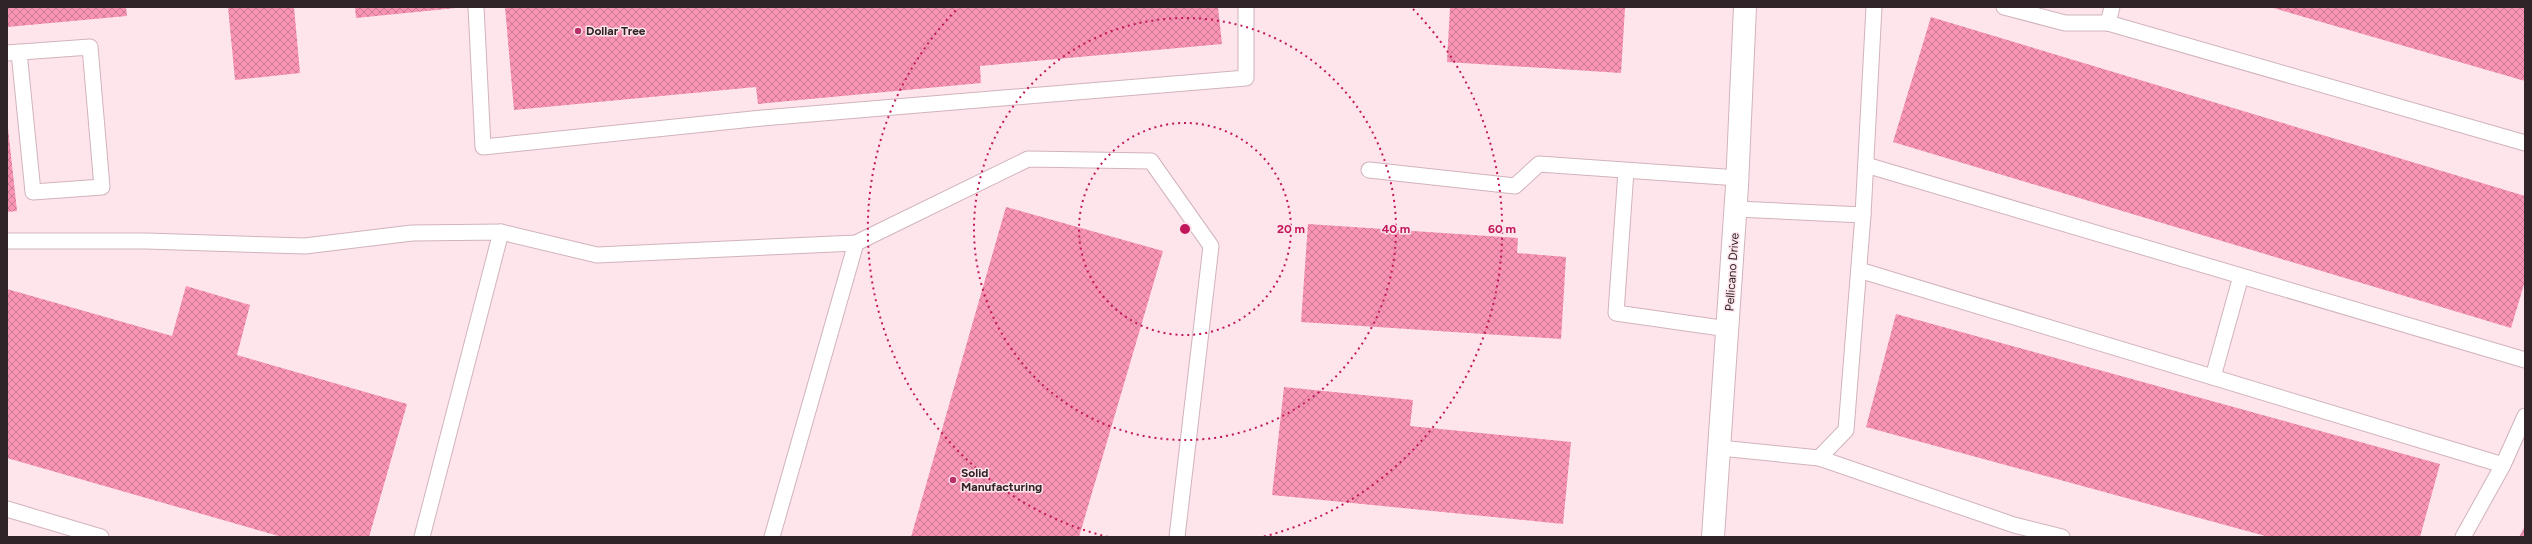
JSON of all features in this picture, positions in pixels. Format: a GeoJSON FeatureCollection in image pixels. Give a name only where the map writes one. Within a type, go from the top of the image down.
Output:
{"type":"FeatureCollection","features":[{"type":"Feature","properties":{"kind":"street","name":"Pellicano Drive"},"geometry":{"type":"LineString","coordinates":[[1713,537],[1738,178],[1745,7]]}},
{"type":"Feature","properties":{"kind":"lane"},"geometry":{"type":"LineString","coordinates":[[476,7],[482,147],[762,118],[1246,78],[1246,7]]}},
{"type":"Feature","properties":{"kind":"lane"},"geometry":{"type":"LineString","coordinates":[[1819,458],[1846,430],[1863,215],[1874,7]]}},
{"type":"Feature","properties":{"kind":"lane"},"geometry":{"type":"LineString","coordinates":[[2004,7],[2065,22],[2108,23],[2525,143]]}},
{"type":"Feature","properties":{"kind":"lane"},"geometry":{"type":"LineString","coordinates":[[2108,23],[2112,7]]}},
{"type":"Feature","properties":{"kind":"lane"},"geometry":{"type":"LineString","coordinates":[[90,46],[102,187],[33,192],[13,52],[90,46]]}},
{"type":"Feature","properties":{"kind":"lane"},"geometry":{"type":"LineString","coordinates":[[7,241],[146,241],[305,246],[412,232],[501,232],[597,256],[856,243],[1028,159],[1151,161],[1211,246],[1177,537]]}},
{"type":"Feature","properties":{"kind":"lane"},"geometry":{"type":"LineString","coordinates":[[1369,170],[1515,186],[1539,164],[1738,178]]}},
{"type":"Feature","properties":{"kind":"lane"},"geometry":{"type":"LineString","coordinates":[[1866,164],[2525,360]]}},
{"type":"Feature","properties":{"kind":"lane"},"geometry":{"type":"LineString","coordinates":[[1626,171],[1616,313],[1728,330]]}},
{"type":"Feature","properties":{"kind":"lane"},"geometry":{"type":"LineString","coordinates":[[1736,209],[1863,215]]}},
{"type":"Feature","properties":{"kind":"lane"},"geometry":{"type":"LineString","coordinates":[[422,537],[501,232]]}},
{"type":"Feature","properties":{"kind":"lane"},"geometry":{"type":"LineString","coordinates":[[772,537],[856,243]]}},
{"type":"Feature","properties":{"kind":"lane"},"geometry":{"type":"LineString","coordinates":[[1859,270],[2503,465]]}},
{"type":"Feature","properties":{"kind":"lane"},"geometry":{"type":"LineString","coordinates":[[2213,376],[2241,276]]}},
{"type":"Feature","properties":{"kind":"lane"},"geometry":{"type":"LineString","coordinates":[[2463,537],[2503,465],[2525,416]]}},
{"type":"Feature","properties":{"kind":"lane"},"geometry":{"type":"LineString","coordinates":[[1720,448],[1819,458],[2014,525],[2062,537]]}},
{"type":"Feature","properties":{"kind":"lane"},"geometry":{"type":"LineString","coordinates":[[7,509],[102,537]]}},
{"type":"Feature","properties":{"kind":"building"},"geometry":{"type":"Polygon","coordinates":[[[7,7],[126,7],[127,16],[7,27],[7,7]]]}},
{"type":"Feature","properties":{"kind":"building"},"geometry":{"type":"Polygon","coordinates":[[[228,7],[294,7],[300,73],[235,80],[228,7]]]}},
{"type":"Feature","properties":{"kind":"building"},"geometry":{"type":"Polygon","coordinates":[[[355,7],[456,7],[456,8],[356,18],[355,7]]]}},
{"type":"Feature","properties":{"kind":"building"},"geometry":{"type":"Polygon","coordinates":[[[505,7],[1218,7],[1222,44],[980,66],[981,83],[758,104],[756,87],[514,110],[505,7]]]}},
{"type":"Feature","properties":{"kind":"building"},"geometry":{"type":"Polygon","coordinates":[[[1450,7],[1625,8],[1621,73],[1447,62],[1450,7]]]}},
{"type":"Feature","properties":{"kind":"building"},"geometry":{"type":"Polygon","coordinates":[[[2270,7],[2525,7],[2525,81],[2270,7]]]}},
{"type":"Feature","properties":{"kind":"building"},"geometry":{"type":"Polygon","coordinates":[[[1931,17],[2525,196],[2525,281],[2511,328],[1893,142],[1931,17]]]}},
{"type":"Feature","properties":{"kind":"building"},"geometry":{"type":"Polygon","coordinates":[[[7,119],[17,211],[7,212],[7,119]]]}},
{"type":"Feature","properties":{"kind":"building"},"geometry":{"type":"Polygon","coordinates":[[[1006,207],[1163,251],[1079,537],[911,537],[1006,207]]]}},
{"type":"Feature","properties":{"kind":"building"},"geometry":{"type":"Polygon","coordinates":[[[1308,224],[1518,238],[1517,253],[1566,257],[1561,339],[1301,322],[1308,224]]]}},
{"type":"Feature","properties":{"kind":"building"},"geometry":{"type":"Polygon","coordinates":[[[186,286],[250,305],[237,355],[407,404],[369,537],[282,537],[7,458],[7,289],[172,336],[186,286]]]}},
{"type":"Feature","properties":{"kind":"building"},"geometry":{"type":"Polygon","coordinates":[[[1896,314],[2440,464],[2420,537],[2269,537],[1866,427],[1896,314]]]}},
{"type":"Feature","properties":{"kind":"building"},"geometry":{"type":"Polygon","coordinates":[[[1284,387],[1413,400],[1410,426],[1571,442],[1563,524],[1272,495],[1284,387]]]}},
{"type":"Feature","properties":{"kind":"building"},"geometry":{"type":"Polygon","coordinates":[[[2525,526],[2525,537],[2519,537],[2525,526]]]}},
{"type":"Feature","properties":{"kind":"place","name":"Dollar Tree"},"geometry":{"type":"Point","coordinates":[578,31]}},
{"type":"Feature","properties":{"kind":"place","name":"Solid Manufacturing"},"geometry":{"type":"Point","coordinates":[953,480]}}]}
